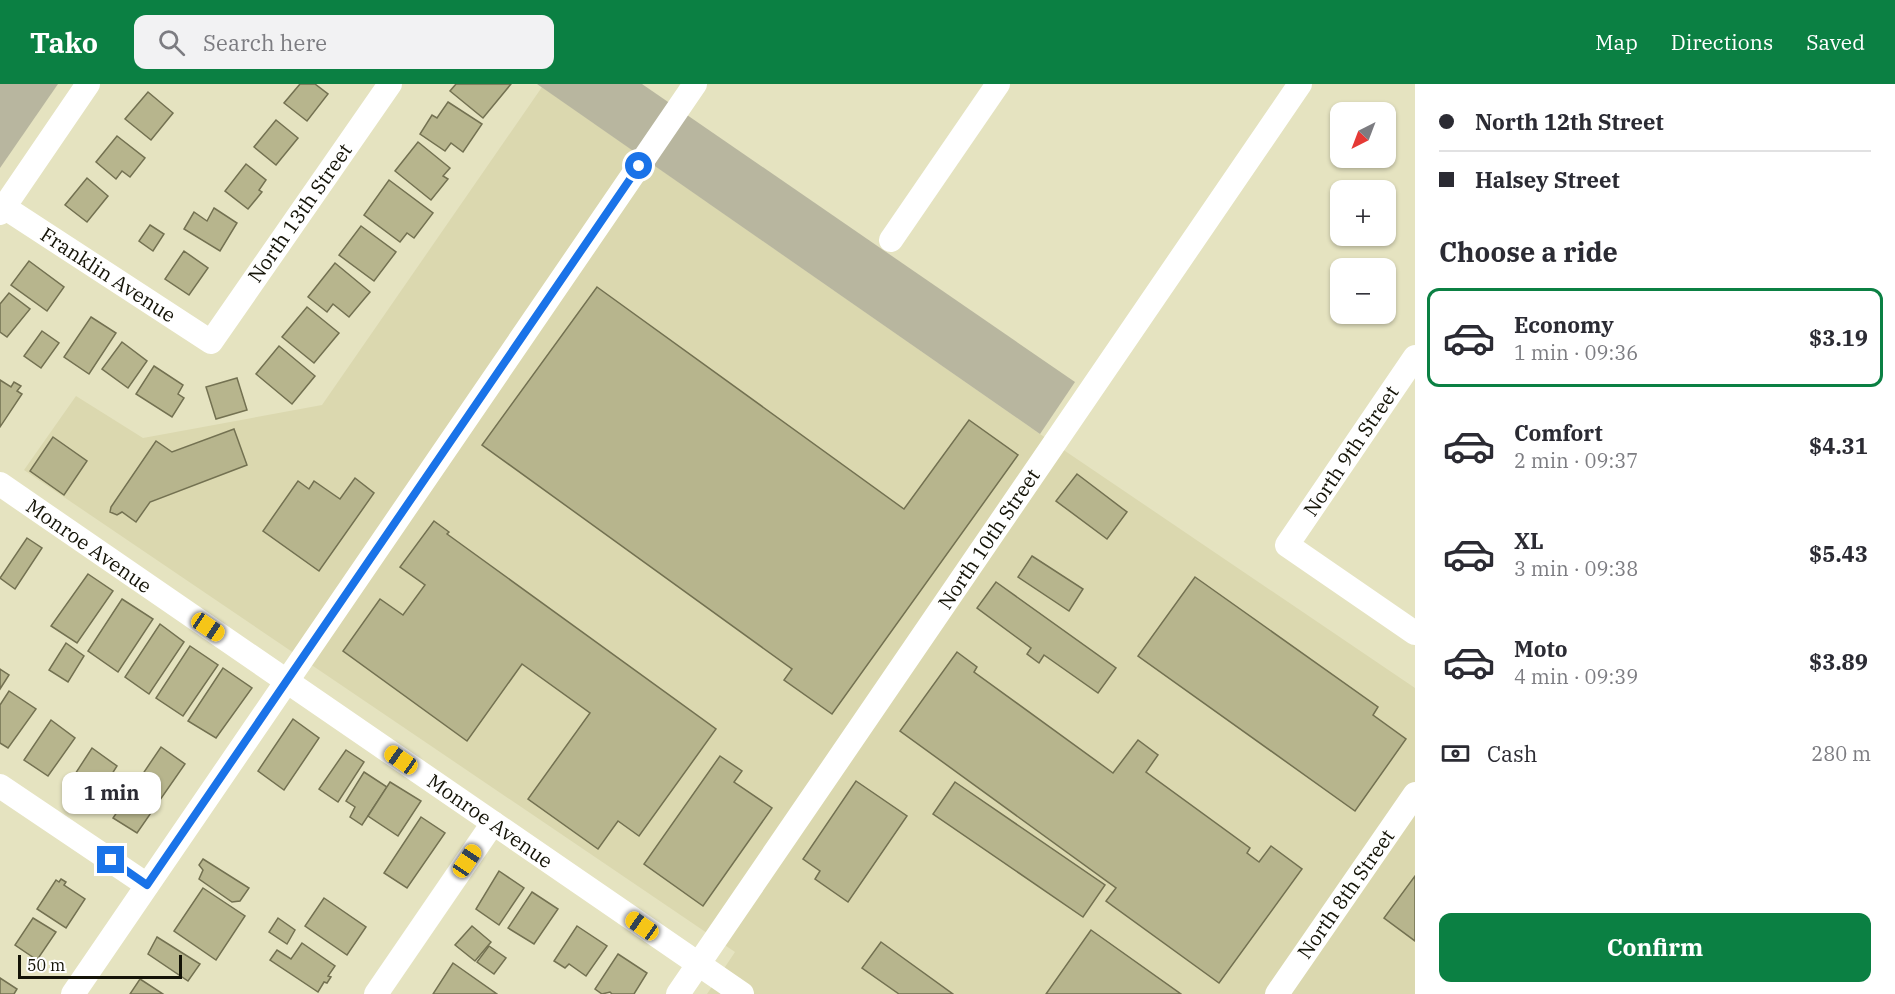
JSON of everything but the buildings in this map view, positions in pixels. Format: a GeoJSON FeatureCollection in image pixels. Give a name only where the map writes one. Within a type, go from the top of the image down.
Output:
{"type":"FeatureCollection","features":[{"type":"Feature","properties":{"kind":"street"},"geometry":{"type":"LineString","coordinates":[[2,210],[88,84]]}},
{"type":"Feature","properties":{"kind":"street","name":"North 13th Street"},"geometry":{"type":"LineString","coordinates":[[211,342],[390,84]]}},
{"type":"Feature","properties":{"kind":"street"},"geometry":{"type":"LineString","coordinates":[[73,994],[695,84]]}},
{"type":"Feature","properties":{"kind":"street"},"geometry":{"type":"LineString","coordinates":[[891,240],[998,84]]}},
{"type":"Feature","properties":{"kind":"street","name":"North 10th Street"},"geometry":{"type":"LineString","coordinates":[[678,994],[1300,84]]}},
{"type":"Feature","properties":{"kind":"street","name":"Franklin Avenue"},"geometry":{"type":"LineString","coordinates":[[2,210],[211,342]]}},
{"type":"Feature","properties":{"kind":"street","name":"North 9th Street"},"geometry":{"type":"LineString","coordinates":[[1415,357],[1287,545],[1415,633]]}},
{"type":"Feature","properties":{"kind":"street","name":"Monroe Avenue"},"geometry":{"type":"LineString","coordinates":[[0,484],[742,994]]}},
{"type":"Feature","properties":{"kind":"street"},"geometry":{"type":"LineString","coordinates":[[0,786],[147,885]]}},
{"type":"Feature","properties":{"kind":"street","name":"North 8th Street"},"geometry":{"type":"LineString","coordinates":[[1277,994],[1415,794]]}},
{"type":"Feature","properties":{"kind":"street"},"geometry":{"type":"LineString","coordinates":[[376,994],[493,823]]}},
{"type":"Feature","properties":{"kind":"shaded area"},"geometry":{"type":"Polygon","coordinates":[[[0,84],[58,84],[0,168],[0,84]]]}},
{"type":"Feature","properties":{"kind":"shaded area"},"geometry":{"type":"Polygon","coordinates":[[[537,84],[642,84],[1075,382],[1040,434],[537,84]]]}},
{"type":"Feature","properties":{"kind":"shaded area"},"geometry":{"type":"Polygon","coordinates":[[[542,87],[1040,434],[1415,688],[1415,782],[1401,802],[1415,812],[1415,994],[707,994],[735,952],[24,470],[76,396],[143,438],[322,405],[542,87]]]}},
{"type":"Feature","properties":{"kind":"route"},"geometry":{"type":"LineString","coordinates":[[111,860],[147,885],[639,166]]}}]}
